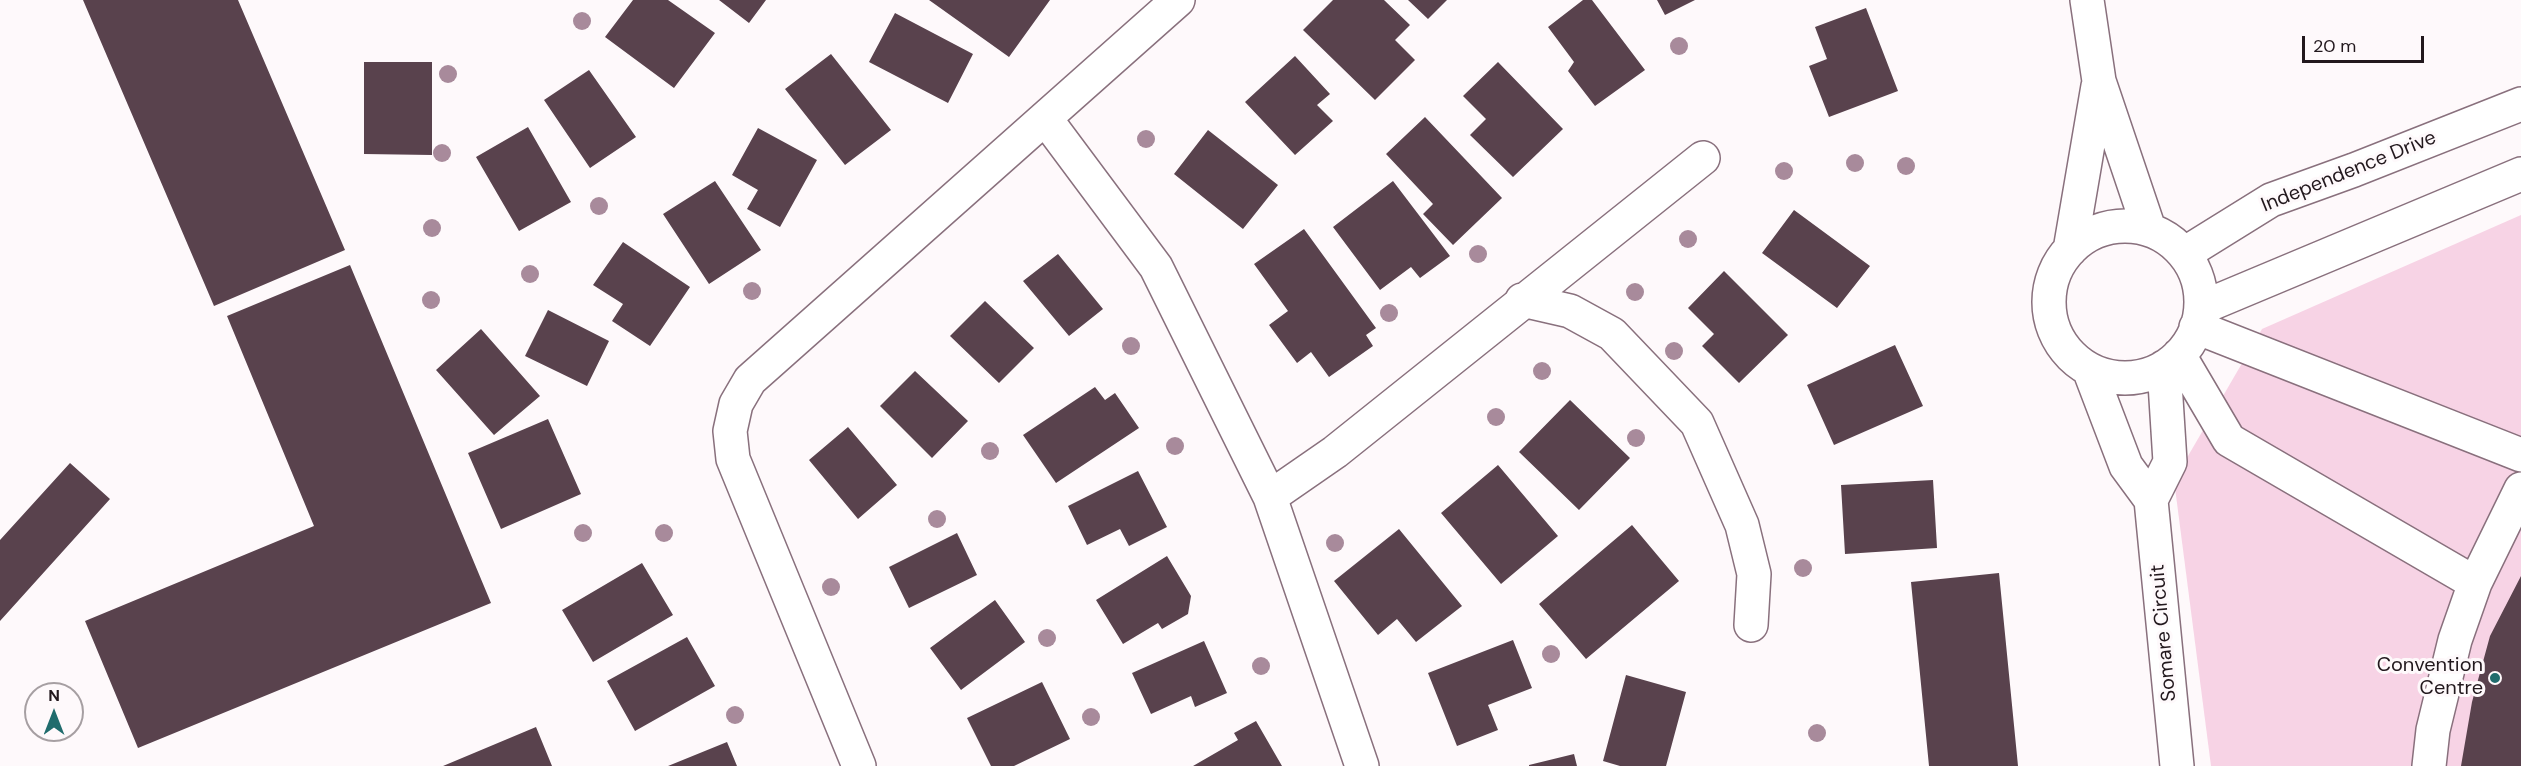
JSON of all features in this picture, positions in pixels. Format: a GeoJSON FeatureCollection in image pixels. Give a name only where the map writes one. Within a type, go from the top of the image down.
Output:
{"type":"FeatureCollection","features":[{"type":"Feature","properties":{"kind":"street"},"geometry":{"type":"LineString","coordinates":[[859,766],[733,459],[730,431],[736,404],[750,380],[1178,0]]}},
{"type":"Feature","properties":{"kind":"street"},"geometry":{"type":"LineString","coordinates":[[2087,0],[2099,81],[2149,229]]}},
{"type":"Feature","properties":{"kind":"street"},"geometry":{"type":"LineString","coordinates":[[2070,250],[2099,81]]}},
{"type":"Feature","properties":{"kind":"street","name":"Independence Drive"},"geometry":{"type":"LineString","coordinates":[[2184,254],[2271,200],[2521,104]]}},
{"type":"Feature","properties":{"kind":"street"},"geometry":{"type":"LineString","coordinates":[[1045,118],[1156,267],[1270,497],[1362,766]]}},
{"type":"Feature","properties":{"kind":"street"},"geometry":{"type":"LineString","coordinates":[[1270,497],[1335,452],[1702,158]]}},
{"type":"Feature","properties":{"kind":"street"},"geometry":{"type":"LineString","coordinates":[[2199,318],[2521,174]]}},
{"type":"Feature","properties":{"kind":"street"},"geometry":{"type":"LineString","coordinates":[[2127,226],[2149,229],[2168,240],[2184,254],[2194,270],[2200,289],[2199,318],[2171,361],[2145,375],[2127,377],[2107,375],[2089,369],[2073,357],[2060,342],[2052,323],[2049,304],[2051,284],[2058,266],[2070,250],[2086,236],[2106,228],[2127,226]]}},
{"type":"Feature","properties":{"kind":"street"},"geometry":{"type":"LineString","coordinates":[[1522,300],[1570,311],[1612,334],[1697,423],[1742,525],[1754,574],[1751,625]]}},
{"type":"Feature","properties":{"kind":"street"},"geometry":{"type":"LineString","coordinates":[[2199,318],[2521,455]]}},
{"type":"Feature","properties":{"kind":"street"},"geometry":{"type":"LineString","coordinates":[[2089,369],[2126,466],[2151,500],[2170,462],[2171,361]]}},
{"type":"Feature","properties":{"kind":"street"},"geometry":{"type":"LineString","coordinates":[[2171,361],[2229,440],[2475,584]]}},
{"type":"Feature","properties":{"kind":"street"},"geometry":{"type":"LineString","coordinates":[[2429,766],[2433,730],[2455,640],[2475,584],[2521,489]]}},
{"type":"Feature","properties":{"kind":"street","name":"Somare Circuit"},"geometry":{"type":"LineString","coordinates":[[2151,500],[2177,766]]}},
{"type":"Feature","properties":{"kind":"shaded area"},"geometry":{"type":"Polygon","coordinates":[[[2521,215],[2521,766],[2211,766],[2174,480],[2262,329],[2521,215]]]}},
{"type":"Feature","properties":{"kind":"building"},"geometry":{"type":"Polygon","coordinates":[[[83,0],[238,0],[345,250],[214,306],[83,0]]]}},
{"type":"Feature","properties":{"kind":"building"},"geometry":{"type":"Polygon","coordinates":[[[633,0],[668,0],[715,33],[674,88],[605,37],[633,0]]]}},
{"type":"Feature","properties":{"kind":"building"},"geometry":{"type":"Polygon","coordinates":[[[719,0],[766,0],[749,23],[719,0]]]}},
{"type":"Feature","properties":{"kind":"building"},"geometry":{"type":"Polygon","coordinates":[[[929,0],[1050,0],[1009,57],[929,0]]]}},
{"type":"Feature","properties":{"kind":"building"},"geometry":{"type":"Polygon","coordinates":[[[1333,0],[1384,0],[1410,25],[1395,40],[1415,60],[1375,100],[1303,30],[1333,0]]]}},
{"type":"Feature","properties":{"kind":"building"},"geometry":{"type":"Polygon","coordinates":[[[1408,0],[1447,0],[1428,19],[1408,0]]]}},
{"type":"Feature","properties":{"kind":"building"},"geometry":{"type":"Polygon","coordinates":[[[1583,0],[1592,0],[1645,70],[1595,106],[1568,71],[1574,62],[1548,27],[1583,0]]]}},
{"type":"Feature","properties":{"kind":"building"},"geometry":{"type":"Polygon","coordinates":[[[1657,0],[1695,0],[1665,15],[1657,0]]]}},
{"type":"Feature","properties":{"kind":"building"},"geometry":{"type":"Polygon","coordinates":[[[1866,8],[1898,91],[1829,117],[1809,66],[1827,59],[1815,27],[1866,8]]]}},
{"type":"Feature","properties":{"kind":"building"},"geometry":{"type":"Polygon","coordinates":[[[895,13],[973,54],[948,103],[869,62],[895,13]]]}},
{"type":"Feature","properties":{"kind":"building"},"geometry":{"type":"Polygon","coordinates":[[[831,54],[891,130],[845,165],[785,89],[831,54]]]}},
{"type":"Feature","properties":{"kind":"building"},"geometry":{"type":"Polygon","coordinates":[[[1295,56],[1330,94],[1317,105],[1333,121],[1295,155],[1245,102],[1295,56]]]}},
{"type":"Feature","properties":{"kind":"building"},"geometry":{"type":"Polygon","coordinates":[[[364,62],[432,62],[432,155],[364,154],[364,62]]]}},
{"type":"Feature","properties":{"kind":"building"},"geometry":{"type":"Polygon","coordinates":[[[1498,62],[1563,129],[1513,177],[1470,135],[1486,119],[1463,96],[1498,62]]]}},
{"type":"Feature","properties":{"kind":"building"},"geometry":{"type":"Polygon","coordinates":[[[589,70],[636,137],[590,168],[544,100],[589,70]]]}},
{"type":"Feature","properties":{"kind":"building"},"geometry":{"type":"Polygon","coordinates":[[[1425,117],[1502,198],[1453,245],[1423,214],[1433,204],[1386,154],[1425,117]]]}},
{"type":"Feature","properties":{"kind":"building"},"geometry":{"type":"Polygon","coordinates":[[[528,127],[571,202],[519,231],[476,157],[528,127]]]}},
{"type":"Feature","properties":{"kind":"building"},"geometry":{"type":"Polygon","coordinates":[[[758,128],[817,160],[780,227],[747,209],[758,190],[732,175],[758,128]]]}},
{"type":"Feature","properties":{"kind":"building"},"geometry":{"type":"Polygon","coordinates":[[[1208,130],[1278,185],[1243,229],[1174,174],[1208,130]]]}},
{"type":"Feature","properties":{"kind":"building"},"geometry":{"type":"Polygon","coordinates":[[[715,181],[761,250],[709,284],[663,214],[715,181]]]}},
{"type":"Feature","properties":{"kind":"building"},"geometry":{"type":"Polygon","coordinates":[[[1393,181],[1450,256],[1420,278],[1411,267],[1380,290],[1333,227],[1393,181]]]}},
{"type":"Feature","properties":{"kind":"building"},"geometry":{"type":"Polygon","coordinates":[[[1794,210],[1870,266],[1837,308],[1762,253],[1794,210]]]}},
{"type":"Feature","properties":{"kind":"building"},"geometry":{"type":"Polygon","coordinates":[[[1304,229],[1376,328],[1366,335],[1373,346],[1329,377],[1311,352],[1297,363],[1269,325],[1288,311],[1254,264],[1304,229]]]}},
{"type":"Feature","properties":{"kind":"building"},"geometry":{"type":"Polygon","coordinates":[[[623,242],[690,287],[650,346],[612,321],[623,304],[593,285],[623,242]]]}},
{"type":"Feature","properties":{"kind":"building"},"geometry":{"type":"Polygon","coordinates":[[[1058,254],[1103,309],[1069,336],[1023,281],[1058,254]]]}},
{"type":"Feature","properties":{"kind":"building"},"geometry":{"type":"Polygon","coordinates":[[[350,265],[491,603],[138,748],[85,621],[314,526],[227,316],[350,265]]]}},
{"type":"Feature","properties":{"kind":"building"},"geometry":{"type":"Polygon","coordinates":[[[1724,271],[1788,335],[1739,383],[1702,346],[1714,334],[1688,308],[1724,271]]]}},
{"type":"Feature","properties":{"kind":"building"},"geometry":{"type":"Polygon","coordinates":[[[985,301],[1034,348],[999,383],[950,336],[985,301]]]}},
{"type":"Feature","properties":{"kind":"building"},"geometry":{"type":"Polygon","coordinates":[[[548,310],[609,341],[587,386],[525,356],[548,310]]]}},
{"type":"Feature","properties":{"kind":"building"},"geometry":{"type":"Polygon","coordinates":[[[481,329],[540,396],[494,435],[436,370],[481,329]]]}},
{"type":"Feature","properties":{"kind":"building"},"geometry":{"type":"Polygon","coordinates":[[[1895,345],[1923,406],[1834,445],[1807,385],[1895,345]]]}},
{"type":"Feature","properties":{"kind":"building"},"geometry":{"type":"Polygon","coordinates":[[[915,371],[968,421],[932,458],[880,406],[915,371]]]}},
{"type":"Feature","properties":{"kind":"building"},"geometry":{"type":"Polygon","coordinates":[[[1095,387],[1105,400],[1115,393],[1139,428],[1056,483],[1023,435],[1095,387]]]}},
{"type":"Feature","properties":{"kind":"building"},"geometry":{"type":"Polygon","coordinates":[[[1570,400],[1630,458],[1579,510],[1519,452],[1570,400]]]}},
{"type":"Feature","properties":{"kind":"building"},"geometry":{"type":"Polygon","coordinates":[[[548,419],[581,494],[501,529],[468,453],[548,419]]]}},
{"type":"Feature","properties":{"kind":"building"},"geometry":{"type":"Polygon","coordinates":[[[848,427],[897,485],[858,519],[809,460],[848,427]]]}},
{"type":"Feature","properties":{"kind":"building"},"geometry":{"type":"Polygon","coordinates":[[[70,463],[110,499],[0,621],[0,540],[70,463]]]}},
{"type":"Feature","properties":{"kind":"building"},"geometry":{"type":"Polygon","coordinates":[[[1498,465],[1558,536],[1501,584],[1441,513],[1498,465]]]}},
{"type":"Feature","properties":{"kind":"building"},"geometry":{"type":"Polygon","coordinates":[[[1138,471],[1167,527],[1129,546],[1120,529],[1087,545],[1068,506],[1138,471]]]}},
{"type":"Feature","properties":{"kind":"building"},"geometry":{"type":"Polygon","coordinates":[[[1933,480],[1937,548],[1845,554],[1841,485],[1933,480]]]}},
{"type":"Feature","properties":{"kind":"building"},"geometry":{"type":"Polygon","coordinates":[[[1632,525],[1679,581],[1586,659],[1539,604],[1632,525]]]}},
{"type":"Feature","properties":{"kind":"building"},"geometry":{"type":"Polygon","coordinates":[[[1399,529],[1462,606],[1416,642],[1397,619],[1378,635],[1334,581],[1399,529]]]}},
{"type":"Feature","properties":{"kind":"building"},"geometry":{"type":"Polygon","coordinates":[[[957,533],[977,575],[909,608],[889,567],[957,533]]]}},
{"type":"Feature","properties":{"kind":"building"},"geometry":{"type":"Polygon","coordinates":[[[1167,556],[1191,596],[1188,614],[1162,629],[1158,623],[1123,644],[1096,600],[1167,556]]]}},
{"type":"Feature","properties":{"kind":"building"},"geometry":{"type":"Polygon","coordinates":[[[642,563],[673,615],[593,662],[562,610],[642,563]]]}},
{"type":"Feature","properties":{"kind":"building"},"geometry":{"type":"Polygon","coordinates":[[[1999,573],[2018,766],[1929,766],[1911,582],[1999,573]]]}},
{"type":"Feature","properties":{"kind":"building","name":"Convention Centre"},"geometry":{"type":"Polygon","coordinates":[[[2521,576],[2521,766],[2461,766],[2472,702],[2490,636],[2521,576]]]}},
{"type":"Feature","properties":{"kind":"building"},"geometry":{"type":"Polygon","coordinates":[[[995,600],[1025,642],[961,690],[930,648],[995,600]]]}},
{"type":"Feature","properties":{"kind":"building"},"geometry":{"type":"Polygon","coordinates":[[[687,637],[715,686],[635,731],[607,681],[687,637]]]}},
{"type":"Feature","properties":{"kind":"building"},"geometry":{"type":"Polygon","coordinates":[[[1513,640],[1532,688],[1488,705],[1498,730],[1457,746],[1428,673],[1513,640]]]}},
{"type":"Feature","properties":{"kind":"building"},"geometry":{"type":"Polygon","coordinates":[[[1204,641],[1227,693],[1195,707],[1191,696],[1151,714],[1132,673],[1204,641]]]}},
{"type":"Feature","properties":{"kind":"building"},"geometry":{"type":"Polygon","coordinates":[[[1626,675],[1686,692],[1666,766],[1620,766],[1603,761],[1626,675]]]}},
{"type":"Feature","properties":{"kind":"building"},"geometry":{"type":"Polygon","coordinates":[[[1042,682],[1070,739],[1014,766],[991,766],[967,718],[1042,682]]]}},
{"type":"Feature","properties":{"kind":"building"},"geometry":{"type":"Polygon","coordinates":[[[1256,721],[1282,766],[1193,766],[1238,740],[1234,733],[1256,721]]]}},
{"type":"Feature","properties":{"kind":"building"},"geometry":{"type":"Polygon","coordinates":[[[536,727],[552,766],[443,766],[536,727]]]}},
{"type":"Feature","properties":{"kind":"building"},"geometry":{"type":"Polygon","coordinates":[[[727,742],[737,766],[668,766],[727,742]]]}},
{"type":"Feature","properties":{"kind":"building"},"geometry":{"type":"Polygon","coordinates":[[[1574,754],[1577,766],[1529,766],[1529,765],[1574,754]]]}},
{"type":"Feature","properties":{"kind":"place","name":"Convention Centre"},"geometry":{"type":"Point","coordinates":[2495,678]}}]}
